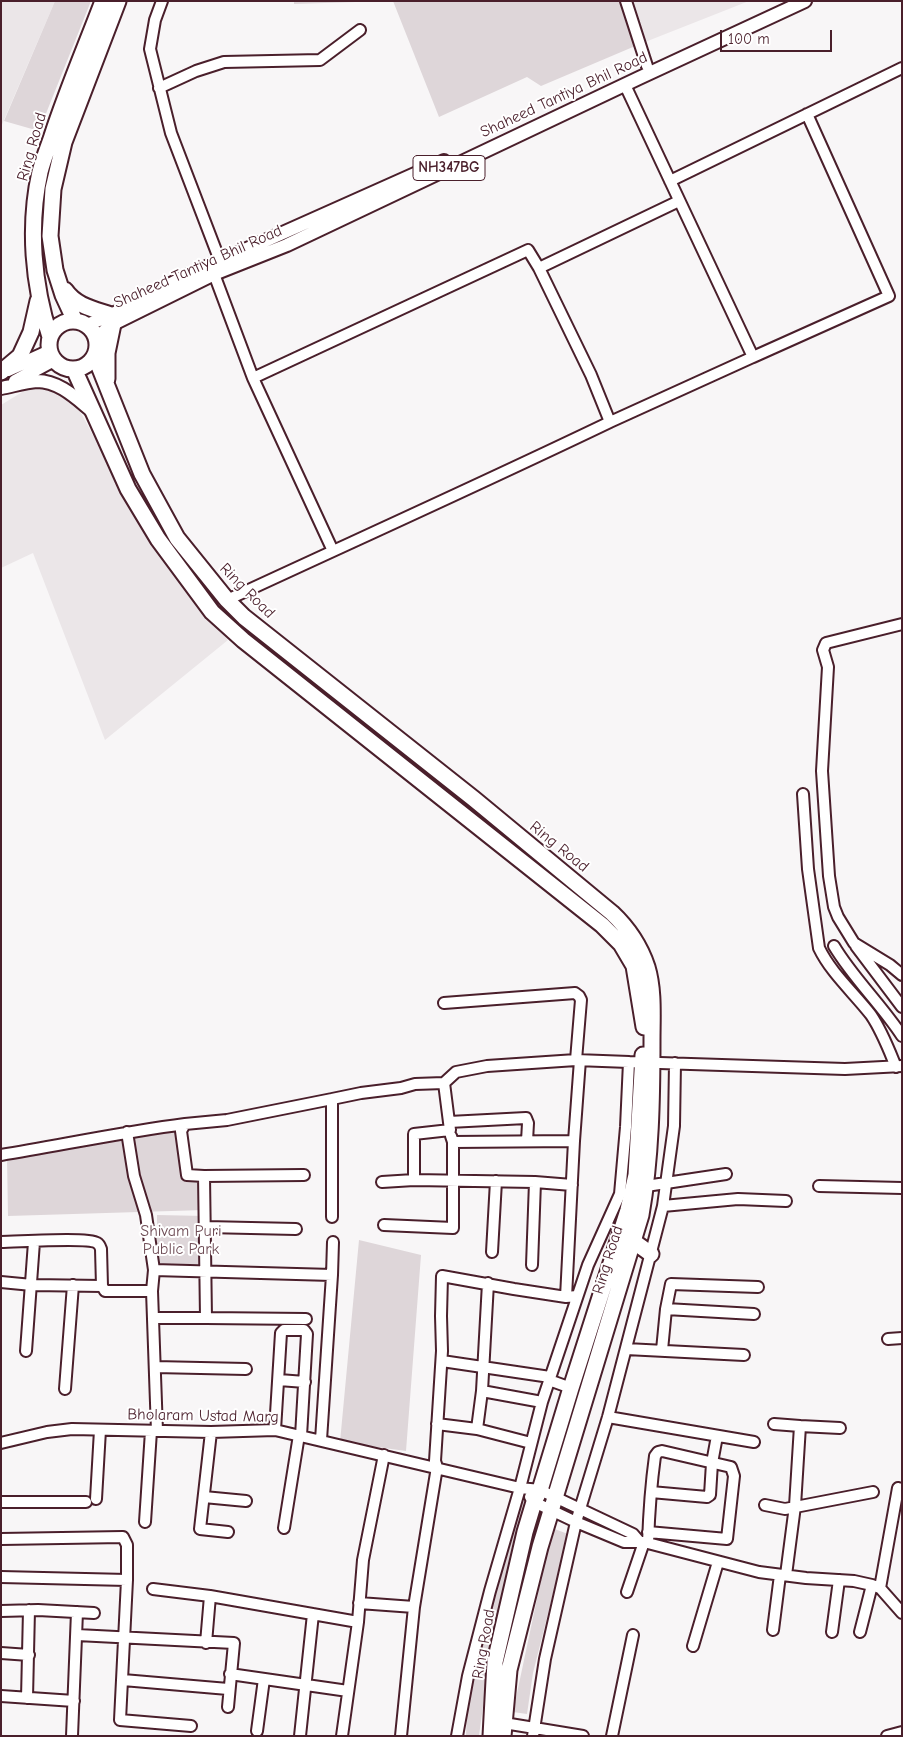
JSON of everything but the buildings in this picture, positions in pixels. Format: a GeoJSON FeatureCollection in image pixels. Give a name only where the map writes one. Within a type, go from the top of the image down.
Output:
{"type":"FeatureCollection","features":[{"type":"Feature","properties":{"kind":"highway","name":"Ring Road"},"geometry":{"type":"LineString","coordinates":[[52,349],[44,316],[35,261],[33,227],[40,172],[58,117],[103,1]]}},
{"type":"Feature","properties":{"kind":"highway","name":"Ring Road"},"geometry":{"type":"LineString","coordinates":[[81,323],[63,295],[55,270],[50,236],[53,189],[64,142],[118,1]]}},
{"type":"Feature","properties":{"kind":"highway"},"geometry":{"type":"LineString","coordinates":[[53,189],[55,250],[65,290],[71,298],[80,304],[112,319],[107,353],[107,388]]}},
{"type":"Feature","properties":{"kind":"highway"},"geometry":{"type":"LineString","coordinates":[[1,373],[20,356],[31,332],[40,293]]}},
{"type":"Feature","properties":{"kind":"highway"},"geometry":{"type":"LineString","coordinates":[[81,323],[92,329],[96,338],[95,356],[86,365],[74,369],[63,367],[52,349],[60,325],[81,323]]}},
{"type":"Feature","properties":{"kind":"highway","name":"Ring Road"},"geometry":{"type":"LineString","coordinates":[[95,356],[142,474],[177,538],[227,600],[244,617],[605,907],[627,927],[639,947],[648,970],[652,1007],[641,1062],[652,1094],[646,1186],[640,1215],[553,1504],[509,1670],[503,1729]]}},
{"type":"Feature","properties":{"kind":"highway","name":"Ring Road"},"geometry":{"type":"LineString","coordinates":[[74,369],[128,489],[158,539],[212,612],[243,640],[602,924],[622,944],[634,966],[644,1022],[636,1175],[628,1210],[525,1532],[496,1662],[491,1736]]}},
{"type":"Feature","properties":{"kind":"highway"},"geometry":{"type":"LineString","coordinates":[[632,1241],[651,1254]]}},
{"type":"Feature","properties":{"kind":"main road","name":"Shaheed Tantiya Bhil Road"},"geometry":{"type":"LineString","coordinates":[[96,338],[112,319],[184,277],[641,71],[786,1]]}},
{"type":"Feature","properties":{"kind":"main road","name":"Shaheed Tantiya Bhil Road"},"geometry":{"type":"LineString","coordinates":[[81,323],[112,319],[214,274],[287,245],[625,84],[641,71],[805,1]]}},
{"type":"Feature","properties":{"kind":"main road"},"geometry":{"type":"LineString","coordinates":[[1,373],[52,349]]}},
{"type":"Feature","properties":{"kind":"main road"},"geometry":{"type":"LineString","coordinates":[[1,388],[52,349]]}},
{"type":"Feature","properties":{"kind":"main road"},"geometry":{"type":"LineString","coordinates":[[1,388],[37,382],[54,384],[92,411]]}},
{"type":"Feature","properties":{"kind":"street"},"geometry":{"type":"LineString","coordinates":[[162,1],[155,20],[150,49],[171,132],[220,262]]}},
{"type":"Feature","properties":{"kind":"street"},"geometry":{"type":"LineString","coordinates":[[626,1],[641,71]]}},
{"type":"Feature","properties":{"kind":"street"},"geometry":{"type":"LineString","coordinates":[[159,88],[196,71],[224,62],[320,60],[360,30]]}},
{"type":"Feature","properties":{"kind":"street"},"geometry":{"type":"LineString","coordinates":[[670,180],[902,68]]}},
{"type":"Feature","properties":{"kind":"street"},"geometry":{"type":"LineString","coordinates":[[625,84],[753,357]]}},
{"type":"Feature","properties":{"kind":"street"},"geometry":{"type":"LineString","coordinates":[[227,600],[472,488],[610,422],[889,296],[807,114]]}},
{"type":"Feature","properties":{"kind":"street"},"geometry":{"type":"LineString","coordinates":[[539,268],[679,201]]}},
{"type":"Feature","properties":{"kind":"street"},"geometry":{"type":"LineString","coordinates":[[254,378],[528,250],[539,268],[590,375],[610,422]]}},
{"type":"Feature","properties":{"kind":"street"},"geometry":{"type":"LineString","coordinates":[[214,274],[254,378],[334,550]]}},
{"type":"Feature","properties":{"kind":"street"},"geometry":{"type":"LineString","coordinates":[[902,624],[826,643],[824,650],[828,667],[822,771],[829,876],[834,907],[854,943],[902,1007]]}},
{"type":"Feature","properties":{"kind":"street"},"geometry":{"type":"LineString","coordinates":[[1,1155],[127,1132],[226,1120],[415,1084],[444,1082],[456,1072],[487,1066],[578,1060],[845,1069],[899,1067],[871,1015],[825,959],[819,948],[808,869],[803,794]]}},
{"type":"Feature","properties":{"kind":"street"},"geometry":{"type":"LineString","coordinates":[[854,943],[890,965],[902,975]]}},
{"type":"Feature","properties":{"kind":"street"},"geometry":{"type":"LineString","coordinates":[[834,946],[902,1036]]}},
{"type":"Feature","properties":{"kind":"street"},"geometry":{"type":"LineString","coordinates":[[444,1003],[574,994],[579,996],[581,1000],[572,1185],[571,1296],[550,1379],[490,1591],[468,1676],[457,1736]]}},
{"type":"Feature","properties":{"kind":"street"},"geometry":{"type":"LineString","coordinates":[[571,1296],[588,1265],[620,1194],[626,1127],[641,1062]]}},
{"type":"Feature","properties":{"kind":"street"},"geometry":{"type":"LineString","coordinates":[[533,1732],[545,1659],[576,1522],[608,1417],[663,1206],[674,1126],[675,1063]]}},
{"type":"Feature","properties":{"kind":"street"},"geometry":{"type":"LineString","coordinates":[[384,1225],[453,1228],[454,1180],[452,1142],[444,1082]]}},
{"type":"Feature","properties":{"kind":"street"},"geometry":{"type":"LineString","coordinates":[[332,1099],[332,1217]]}},
{"type":"Feature","properties":{"kind":"street"},"geometry":{"type":"LineString","coordinates":[[414,1180],[414,1134],[449,1126],[526,1118],[528,1123],[527,1141]]}},
{"type":"Feature","properties":{"kind":"street"},"geometry":{"type":"LineString","coordinates":[[185,1124],[181,1131],[187,1175],[304,1175]]}},
{"type":"Feature","properties":{"kind":"street"},"geometry":{"type":"LineString","coordinates":[[127,1132],[134,1176],[146,1215],[154,1270],[152,1291],[155,1368],[154,1431],[145,1522]]}},
{"type":"Feature","properties":{"kind":"street"},"geometry":{"type":"LineString","coordinates":[[452,1142],[574,1141]]}},
{"type":"Feature","properties":{"kind":"street"},"geometry":{"type":"LineString","coordinates":[[646,1186],[726,1174]]}},
{"type":"Feature","properties":{"kind":"street"},"geometry":{"type":"LineString","coordinates":[[204,1176],[207,1273],[206,1318]]}},
{"type":"Feature","properties":{"kind":"street"},"geometry":{"type":"LineString","coordinates":[[382,1182],[454,1180],[572,1185]]}},
{"type":"Feature","properties":{"kind":"street"},"geometry":{"type":"LineString","coordinates":[[492,1252],[496,1181]]}},
{"type":"Feature","properties":{"kind":"street"},"geometry":{"type":"LineString","coordinates":[[532,1265],[535,1182]]}},
{"type":"Feature","properties":{"kind":"street"},"geometry":{"type":"LineString","coordinates":[[819,1186],[902,1188]]}},
{"type":"Feature","properties":{"kind":"street"},"geometry":{"type":"LineString","coordinates":[[663,1206],[738,1199],[786,1202]]}},
{"type":"Feature","properties":{"kind":"street"},"geometry":{"type":"LineString","coordinates":[[206,1227],[296,1229]]}},
{"type":"Feature","properties":{"kind":"street"},"geometry":{"type":"LineString","coordinates":[[1,1242],[77,1240],[95,1242],[101,1249],[102,1286],[104,1291],[152,1291]]}},
{"type":"Feature","properties":{"kind":"street"},"geometry":{"type":"LineString","coordinates":[[26,1351],[34,1242]]}},
{"type":"Feature","properties":{"kind":"street"},"geometry":{"type":"LineString","coordinates":[[321,1440],[333,1242]]}},
{"type":"Feature","properties":{"kind":"street"},"geometry":{"type":"LineString","coordinates":[[154,1270],[207,1273],[332,1275]]}},
{"type":"Feature","properties":{"kind":"street"},"geometry":{"type":"LineString","coordinates":[[401,1736],[414,1607],[437,1467],[435,1461],[442,1362],[442,1276],[571,1296]]}},
{"type":"Feature","properties":{"kind":"street"},"geometry":{"type":"LineString","coordinates":[[1,1282],[32,1285],[102,1286]]}},
{"type":"Feature","properties":{"kind":"street"},"geometry":{"type":"LineString","coordinates":[[477,1429],[484,1366],[488,1283]]}},
{"type":"Feature","properties":{"kind":"street"},"geometry":{"type":"LineString","coordinates":[[662,1350],[666,1309],[670,1287],[674,1283],[758,1288]]}},
{"type":"Feature","properties":{"kind":"street"},"geometry":{"type":"LineString","coordinates":[[65,1389],[73,1285]]}},
{"type":"Feature","properties":{"kind":"street"},"geometry":{"type":"LineString","coordinates":[[666,1309],[754,1314]]}},
{"type":"Feature","properties":{"kind":"street"},"geometry":{"type":"LineString","coordinates":[[152,1318],[306,1319]]}},
{"type":"Feature","properties":{"kind":"street"},"geometry":{"type":"LineString","coordinates":[[276,1430],[281,1332],[284,1330],[304,1330],[307,1334],[300,1436],[284,1528]]}},
{"type":"Feature","properties":{"kind":"street"},"geometry":{"type":"LineString","coordinates":[[888,1339],[902,1338]]}},
{"type":"Feature","properties":{"kind":"street"},"geometry":{"type":"LineString","coordinates":[[626,1349],[744,1354]]}},
{"type":"Feature","properties":{"kind":"street"},"geometry":{"type":"LineString","coordinates":[[442,1362],[484,1366],[550,1379],[571,1388]]}},
{"type":"Feature","properties":{"kind":"street"},"geometry":{"type":"LineString","coordinates":[[155,1368],[246,1369]]}},
{"type":"Feature","properties":{"kind":"street"},"geometry":{"type":"LineString","coordinates":[[279,1380],[305,1382]]}},
{"type":"Feature","properties":{"kind":"street"},"geometry":{"type":"LineString","coordinates":[[482,1391],[542,1402]]}},
{"type":"Feature","properties":{"kind":"street"},"geometry":{"type":"LineString","coordinates":[[608,1417],[754,1442]]}},
{"type":"Feature","properties":{"kind":"street"},"geometry":{"type":"LineString","coordinates":[[437,1424],[477,1429],[531,1443]]}},
{"type":"Feature","properties":{"kind":"street"},"geometry":{"type":"LineString","coordinates":[[774,1424],[840,1428]]}},
{"type":"Feature","properties":{"kind":"street"},"geometry":{"type":"LineString","coordinates":[[774,1630],[795,1506],[800,1426]]}},
{"type":"Feature","properties":{"kind":"street","name":"Bholaram Ustad Marg"},"geometry":{"type":"LineString","coordinates":[[1,1443],[47,1432],[72,1429],[211,1432],[276,1430],[437,1467],[520,1488],[537,1496]]}},
{"type":"Feature","properties":{"kind":"street"},"geometry":{"type":"LineString","coordinates":[[96,1499],[100,1430]]}},
{"type":"Feature","properties":{"kind":"street"},"geometry":{"type":"LineString","coordinates":[[211,1432],[200,1529],[228,1532]]}},
{"type":"Feature","properties":{"kind":"street"},"geometry":{"type":"LineString","coordinates":[[650,1492],[710,1495],[712,1463],[717,1436]]}},
{"type":"Feature","properties":{"kind":"street"},"geometry":{"type":"LineString","coordinates":[[537,1496],[553,1504],[576,1522],[624,1542],[645,1539],[727,1539],[734,1470],[731,1467],[662,1451],[658,1452],[655,1456],[645,1539],[627,1592]]}},
{"type":"Feature","properties":{"kind":"street"},"geometry":{"type":"LineString","coordinates":[[342,1736],[358,1622],[363,1560],[384,1455]]}},
{"type":"Feature","properties":{"kind":"street"},"geometry":{"type":"LineString","coordinates":[[860,1632],[876,1586],[898,1488],[902,1490]]}},
{"type":"Feature","properties":{"kind":"street"},"geometry":{"type":"LineString","coordinates":[[765,1505],[785,1509],[873,1492]]}},
{"type":"Feature","properties":{"kind":"street"},"geometry":{"type":"LineString","coordinates":[[204,1497],[246,1501]]}},
{"type":"Feature","properties":{"kind":"street"},"geometry":{"type":"LineString","coordinates":[[1,1502],[86,1502]]}},
{"type":"Feature","properties":{"kind":"street"},"geometry":{"type":"LineString","coordinates":[[553,1504],[580,1510],[645,1539],[718,1562],[759,1572],[854,1581],[876,1586],[902,1614]]}},
{"type":"Feature","properties":{"kind":"street"},"geometry":{"type":"LineString","coordinates":[[1,1539],[123,1537],[127,1546],[127,1580],[120,1720],[191,1726]]}},
{"type":"Feature","properties":{"kind":"street"},"geometry":{"type":"LineString","coordinates":[[693,1646],[718,1562]]}},
{"type":"Feature","properties":{"kind":"street"},"geometry":{"type":"LineString","coordinates":[[1,1576],[127,1580]]}},
{"type":"Feature","properties":{"kind":"street"},"geometry":{"type":"LineString","coordinates":[[832,1632],[839,1580]]}},
{"type":"Feature","properties":{"kind":"street"},"geometry":{"type":"LineString","coordinates":[[153,1589],[210,1596],[358,1622]]}},
{"type":"Feature","properties":{"kind":"street"},"geometry":{"type":"LineString","coordinates":[[206,1642],[210,1596]]}},
{"type":"Feature","properties":{"kind":"street"},"geometry":{"type":"LineString","coordinates":[[359,1603],[414,1607]]}},
{"type":"Feature","properties":{"kind":"street"},"geometry":{"type":"LineString","coordinates":[[1,1610],[94,1613]]}},
{"type":"Feature","properties":{"kind":"street"},"geometry":{"type":"LineString","coordinates":[[27,1698],[29,1610]]}},
{"type":"Feature","properties":{"kind":"street"},"geometry":{"type":"LineString","coordinates":[[72,1736],[77,1612]]}},
{"type":"Feature","properties":{"kind":"street"},"geometry":{"type":"LineString","coordinates":[[300,1736],[313,1614]]}},
{"type":"Feature","properties":{"kind":"street"},"geometry":{"type":"LineString","coordinates":[[77,1635],[124,1636],[234,1644],[228,1689],[228,1707]]}},
{"type":"Feature","properties":{"kind":"street"},"geometry":{"type":"LineString","coordinates":[[612,1736],[632,1635]]}},
{"type":"Feature","properties":{"kind":"street"},"geometry":{"type":"LineString","coordinates":[[1,1653],[29,1655]]}},
{"type":"Feature","properties":{"kind":"street"},"geometry":{"type":"LineString","coordinates":[[230,1674],[348,1691]]}},
{"type":"Feature","properties":{"kind":"street"},"geometry":{"type":"LineString","coordinates":[[257,1731],[264,1679]]}},
{"type":"Feature","properties":{"kind":"street"},"geometry":{"type":"LineString","coordinates":[[123,1680],[228,1689]]}},
{"type":"Feature","properties":{"kind":"street"},"geometry":{"type":"LineString","coordinates":[[1,1696],[74,1700]]}},
{"type":"Feature","properties":{"kind":"street"},"geometry":{"type":"LineString","coordinates":[[503,1729],[583,1736]]}},
{"type":"Feature","properties":{"kind":"street"},"geometry":{"type":"LineString","coordinates":[[887,1736],[902,1732]]}},
{"type":"Feature","properties":{"kind":"shaded area"},"geometry":{"type":"Polygon","coordinates":[[[1,1],[55,1],[1,127],[1,1]]]}},
{"type":"Feature","properties":{"kind":"shaded area"},"geometry":{"type":"Polygon","coordinates":[[[625,1],[749,1],[640,44],[625,1]]]}},
{"type":"Feature","properties":{"kind":"shaded area"},"geometry":{"type":"Polygon","coordinates":[[[32,386],[68,389],[134,511],[169,570],[228,640],[105,740],[33,553],[1,568],[1,405],[32,386]]]}},
{"type":"Feature","properties":{"kind":"green space"},"geometry":{"type":"Polygon","coordinates":[[[55,1],[91,1],[39,131],[4,121],[55,1]]]}},
{"type":"Feature","properties":{"kind":"green space"},"geometry":{"type":"Polygon","coordinates":[[[294,1],[386,1],[294,4],[294,1]]]}},
{"type":"Feature","properties":{"kind":"green space"},"geometry":{"type":"Polygon","coordinates":[[[393,1],[626,1],[640,44],[541,86],[527,77],[439,117],[393,1]]]}},
{"type":"Feature","properties":{"kind":"green space"},"geometry":{"type":"Polygon","coordinates":[[[178,1127],[183,1175],[202,1181],[204,1210],[8,1216],[7,1157],[178,1127]]]}},
{"type":"Feature","properties":{"kind":"green space","name":"Shivam Puri Public Park"},"geometry":{"type":"Polygon","coordinates":[[[157,1215],[205,1216],[205,1264],[157,1265],[157,1215]]]}},
{"type":"Feature","properties":{"kind":"green space"},"geometry":{"type":"Polygon","coordinates":[[[359,1240],[421,1255],[406,1451],[340,1442],[359,1240]]]}},
{"type":"Feature","properties":{"kind":"green space"},"geometry":{"type":"Polygon","coordinates":[[[522,1499],[529,1505],[487,1676],[479,1736],[466,1736],[467,1707],[492,1600],[522,1499]]]}},
{"type":"Feature","properties":{"kind":"green space"},"geometry":{"type":"Polygon","coordinates":[[[552,1528],[568,1534],[533,1673],[527,1714],[513,1712],[552,1528]]]}}]}
